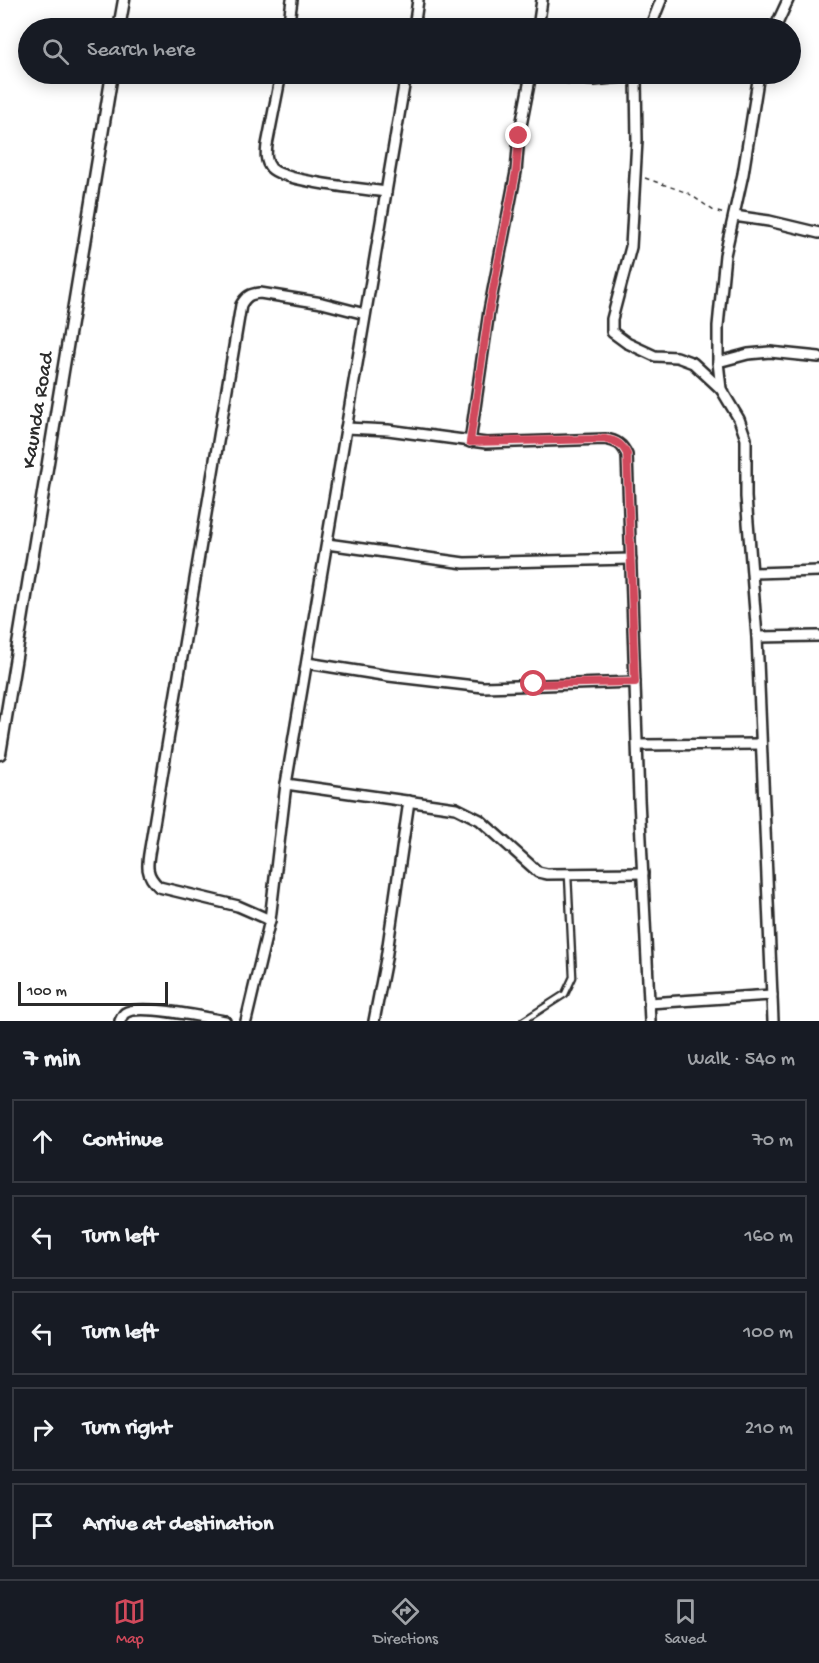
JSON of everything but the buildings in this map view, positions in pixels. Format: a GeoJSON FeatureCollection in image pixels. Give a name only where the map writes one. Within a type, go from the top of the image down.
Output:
{"type":"FeatureCollection","features":[{"type":"Feature","properties":{"kind":"street"},"geometry":{"type":"LineString","coordinates":[[121,18],[124,0]]}},
{"type":"Feature","properties":{"kind":"street"},"geometry":{"type":"LineString","coordinates":[[289,18],[292,0]]}},
{"type":"Feature","properties":{"kind":"street"},"geometry":{"type":"LineString","coordinates":[[415,18],[418,0]]}},
{"type":"Feature","properties":{"kind":"street"},"geometry":{"type":"LineString","coordinates":[[539,18],[542,0]]}},
{"type":"Feature","properties":{"kind":"street"},"geometry":{"type":"LineString","coordinates":[[654,18],[661,0]]}},
{"type":"Feature","properties":{"kind":"street"},"geometry":{"type":"LineString","coordinates":[[780,18],[788,0]]}},
{"type":"Feature","properties":{"kind":"street","name":"Kaunda Road"},"geometry":{"type":"LineString","coordinates":[[0,754],[110,84]]}},
{"type":"Feature","properties":{"kind":"street"},"geometry":{"type":"LineString","coordinates":[[279,84],[266,156],[272,170],[279,174],[321,183],[386,192]]}},
{"type":"Feature","properties":{"kind":"street"},"geometry":{"type":"LineString","coordinates":[[246,1021],[270,920],[286,784],[404,84]]}},
{"type":"Feature","properties":{"kind":"street"},"geometry":{"type":"LineString","coordinates":[[470,442],[489,311],[516,172],[519,136],[528,84]]}},
{"type":"Feature","properties":{"kind":"street"},"geometry":{"type":"LineString","coordinates":[[637,84],[636,169],[631,247],[612,319],[612,332],[615,337],[655,356],[677,357],[693,363],[721,389],[739,419],[746,439],[746,497],[757,637],[773,1021]]}},
{"type":"Feature","properties":{"kind":"street"},"geometry":{"type":"LineString","coordinates":[[721,389],[718,326],[724,255],[734,216],[757,84]]}},
{"type":"Feature","properties":{"kind":"street"},"geometry":{"type":"LineString","coordinates":[[734,216],[769,220],[819,233]]}},
{"type":"Feature","properties":{"kind":"street"},"geometry":{"type":"LineString","coordinates":[[270,920],[238,906],[159,887],[151,880],[148,872],[151,842],[241,304],[244,298],[260,293],[322,303],[365,314]]}},
{"type":"Feature","properties":{"kind":"street"},"geometry":{"type":"LineString","coordinates":[[718,362],[770,351],[819,357]]}},
{"type":"Feature","properties":{"kind":"street"},"geometry":{"type":"LineString","coordinates":[[346,428],[388,430],[470,442],[605,439],[623,446],[627,454],[650,1021]]}},
{"type":"Feature","properties":{"kind":"street"},"geometry":{"type":"LineString","coordinates":[[327,544],[464,563],[631,559]]}},
{"type":"Feature","properties":{"kind":"street"},"geometry":{"type":"LineString","coordinates":[[753,573],[819,572]]}},
{"type":"Feature","properties":{"kind":"street"},"geometry":{"type":"LineString","coordinates":[[757,637],[819,636]]}},
{"type":"Feature","properties":{"kind":"street"},"geometry":{"type":"LineString","coordinates":[[307,663],[472,686],[635,682]]}},
{"type":"Feature","properties":{"kind":"street"},"geometry":{"type":"LineString","coordinates":[[639,745],[761,744]]}},
{"type":"Feature","properties":{"kind":"street"},"geometry":{"type":"LineString","coordinates":[[286,784],[456,808],[480,820],[538,872],[547,874],[643,873]]}},
{"type":"Feature","properties":{"kind":"street"},"geometry":{"type":"LineString","coordinates":[[374,1021],[386,959],[409,801]]}},
{"type":"Feature","properties":{"kind":"street"},"geometry":{"type":"LineString","coordinates":[[649,1003],[772,995]]}},
{"type":"Feature","properties":{"kind":"street"},"geometry":{"type":"LineString","coordinates":[[120,1021],[125,1013],[136,1009],[225,1021]]}},
{"type":"Feature","properties":{"kind":"lane"},"geometry":{"type":"LineString","coordinates":[[523,1021],[565,994],[573,977],[568,874]]}},
{"type":"Feature","properties":{"kind":"path"},"geometry":{"type":"LineString","coordinates":[[636,169],[647,180],[688,193],[714,211],[734,216]]}},
{"type":"Feature","properties":{"kind":"route"},"geometry":{"type":"LineString","coordinates":[[519,136],[516,172],[489,311],[470,442],[605,439],[623,446],[627,454],[633,604],[635,682],[534,684]]}}]}
